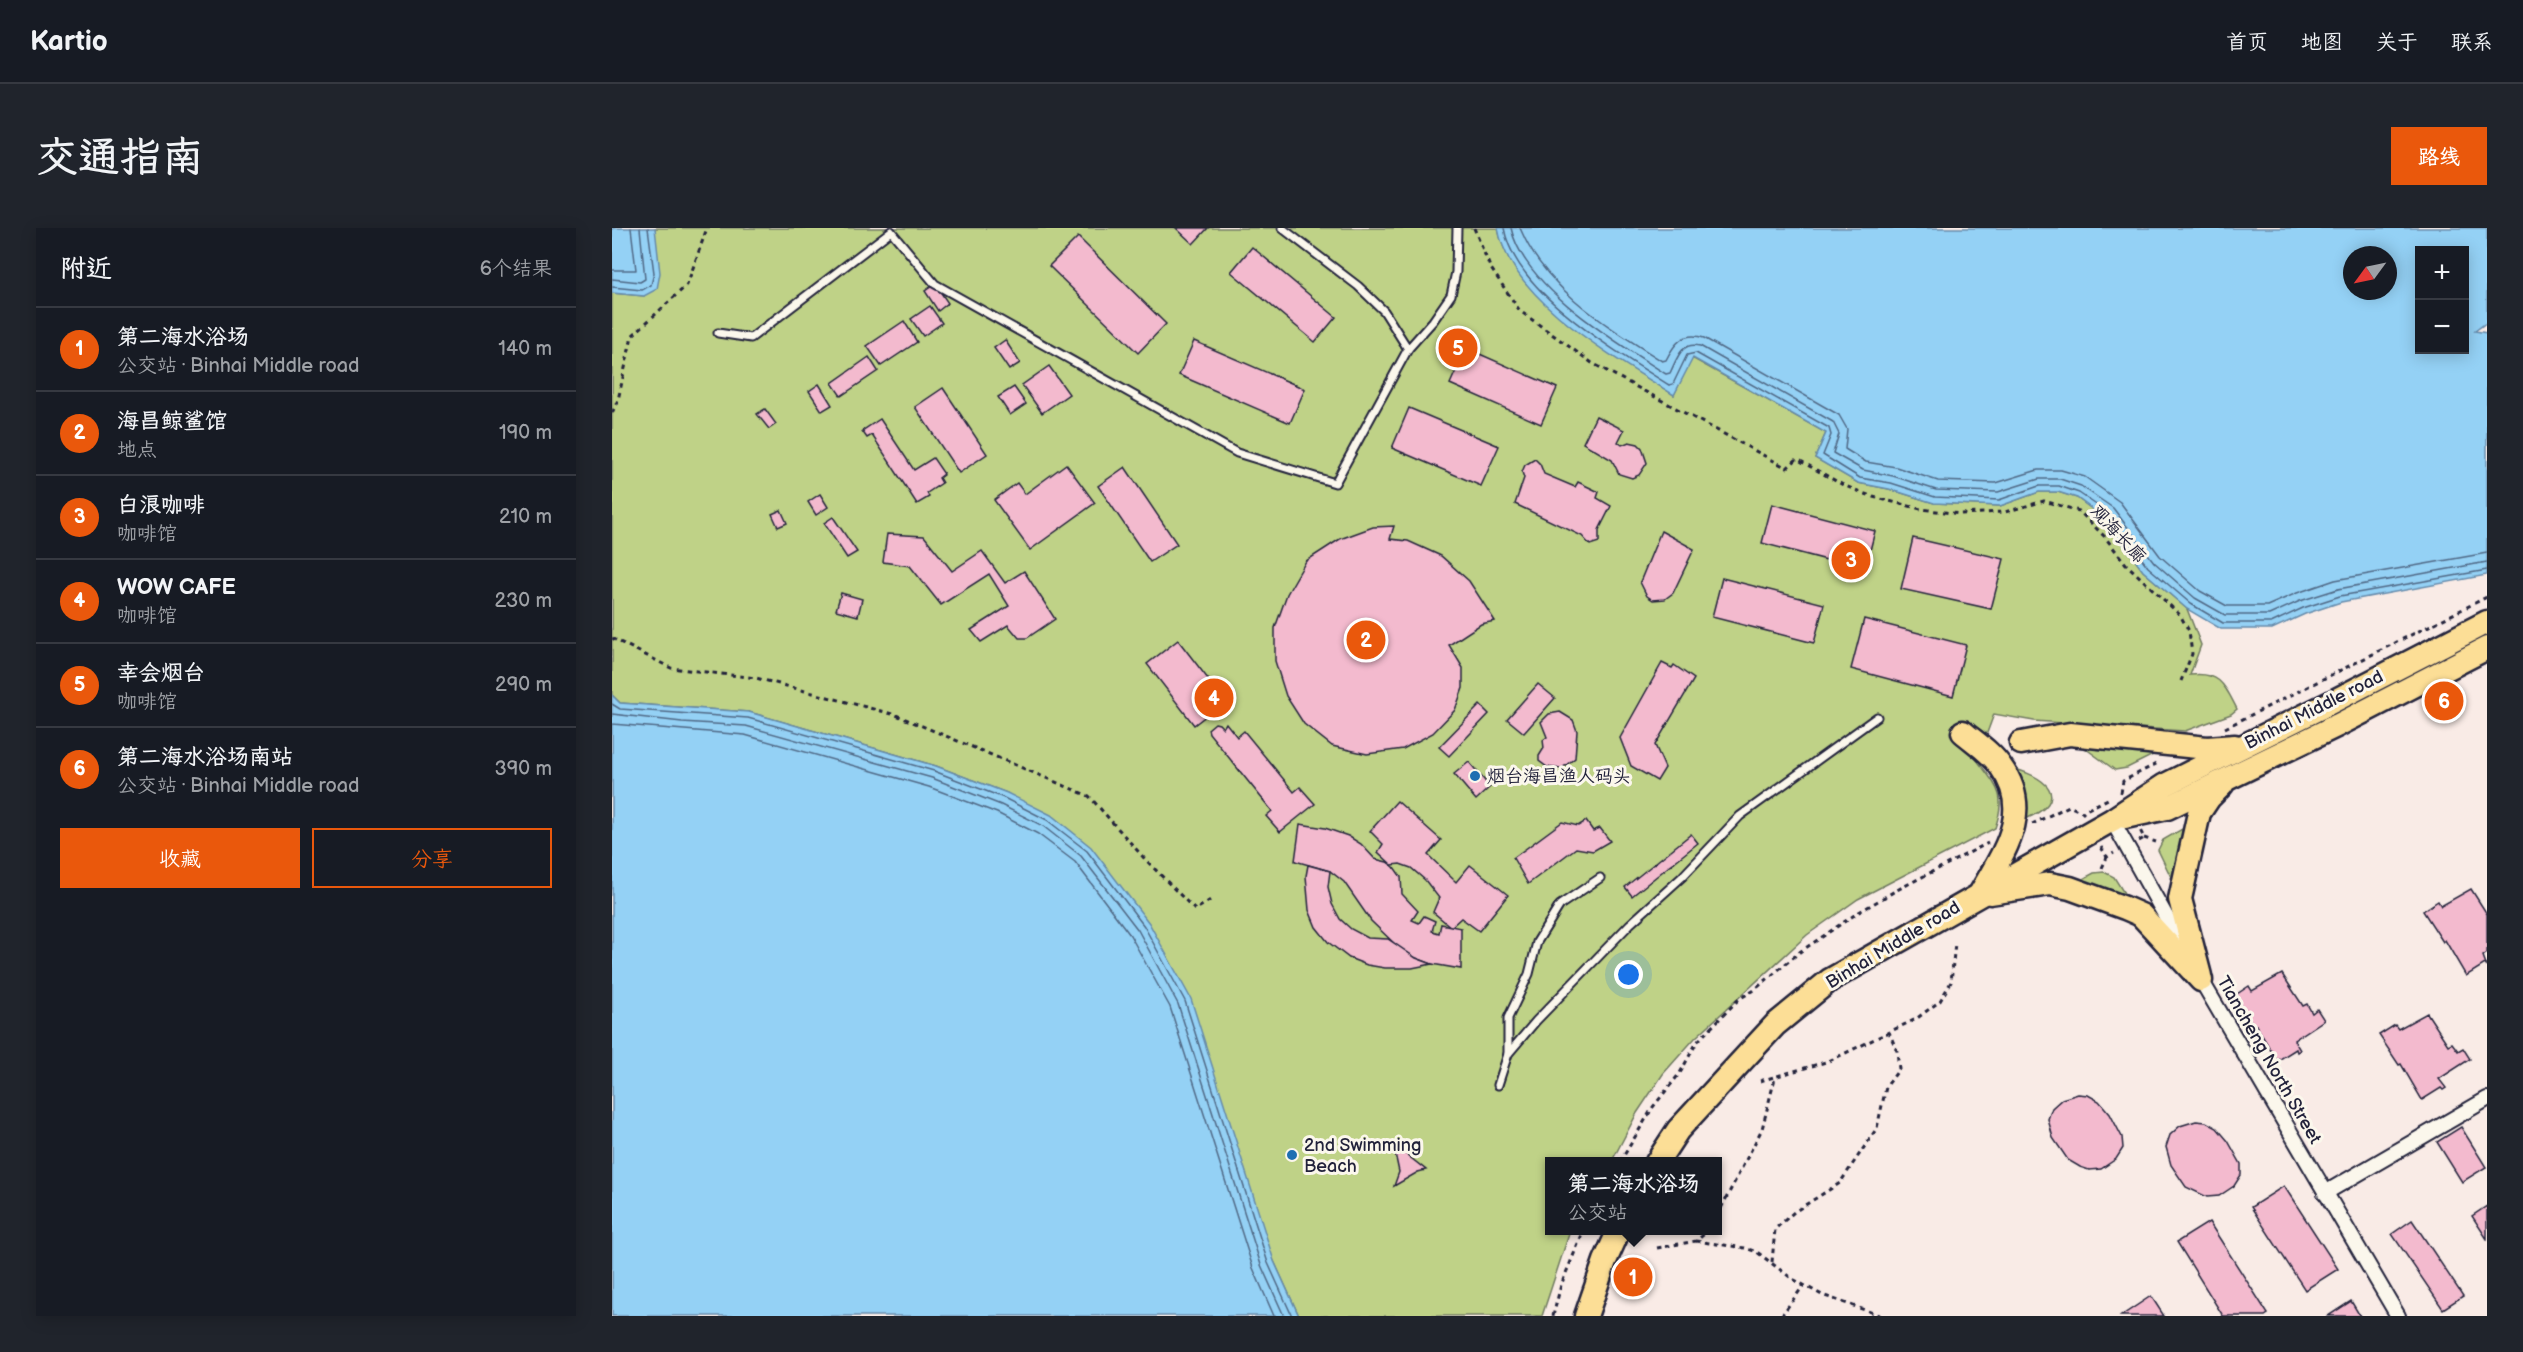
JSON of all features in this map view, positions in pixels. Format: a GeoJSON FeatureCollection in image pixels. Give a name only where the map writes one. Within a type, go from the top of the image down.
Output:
{"type":"FeatureCollection","features":[{"type":"Feature","properties":{"kind":"main road","name":"Binhai Middle road"},"geometry":{"type":"LineString","coordinates":[[1660,1157],[1678,1130],[1775,1025],[1830,980],[2112,820],[2165,784],[2487,622]]}},
{"type":"Feature","properties":{"kind":"main road","name":"Binhai Middle road"},"geometry":{"type":"LineString","coordinates":[[2112,820],[2167,808],[2338,725],[2487,648]]}},
{"type":"Feature","properties":{"kind":"main road"},"geometry":{"type":"LineString","coordinates":[[1963,732],[1996,760],[2008,778],[2015,801],[2016,816],[2013,833],[1980,894]]}},
{"type":"Feature","properties":{"kind":"main road"},"geometry":{"type":"LineString","coordinates":[[2020,743],[2070,734],[2207,748],[2243,746]]}},
{"type":"Feature","properties":{"kind":"main road"},"geometry":{"type":"LineString","coordinates":[[2201,980],[2180,899],[2199,813],[2209,798],[2230,778]]}},
{"type":"Feature","properties":{"kind":"main road"},"geometry":{"type":"LineString","coordinates":[[1980,894],[2050,884],[2070,888],[2125,908],[2141,915],[2201,980]]}},
{"type":"Feature","properties":{"kind":"main road"},"geometry":{"type":"LineString","coordinates":[[1586,1316],[1617,1235]]}},
{"type":"Feature","properties":{"kind":"street","name":"Tiancheng North Street"},"geometry":{"type":"LineString","coordinates":[[2112,820],[2201,980],[2398,1316]]}},
{"type":"Feature","properties":{"kind":"street"},"geometry":{"type":"LineString","coordinates":[[2325,1193],[2487,1099]]}},
{"type":"Feature","properties":{"kind":"lane"},"geometry":{"type":"LineString","coordinates":[[1282,228],[1358,286],[1384,311],[1408,349]]}},
{"type":"Feature","properties":{"kind":"lane"},"geometry":{"type":"LineString","coordinates":[[718,333],[752,338],[891,231],[935,284],[1237,453],[1335,483],[1408,349],[1451,295],[1456,272],[1457,228]]}},
{"type":"Feature","properties":{"kind":"lane"},"geometry":{"type":"LineString","coordinates":[[1508,1054],[1536,1021],[1630,924],[1682,877],[1740,816],[1877,717]]}},
{"type":"Feature","properties":{"kind":"lane"},"geometry":{"type":"LineString","coordinates":[[1498,1085],[1508,1054],[1508,1018],[1529,974],[1538,942],[1560,905],[1600,878]]}},
{"type":"Feature","properties":{"kind":"path"},"geometry":{"type":"LineString","coordinates":[[612,412],[618,400],[632,336],[687,285],[707,228]]}},
{"type":"Feature","properties":{"kind":"path","name":"观海长廊"},"geometry":{"type":"LineString","coordinates":[[1474,228],[1490,267],[1520,311],[1593,363],[1787,468],[1797,459],[1843,485],[1873,497],[1921,509],[1960,514],[2005,512],[2044,501],[2079,511],[2104,536],[2126,564],[2180,615],[2189,631],[2192,654],[2181,681]]}},
{"type":"Feature","properties":{"kind":"path"},"geometry":{"type":"LineString","coordinates":[[2218,731],[2487,597]]}},
{"type":"Feature","properties":{"kind":"path"},"geometry":{"type":"LineString","coordinates":[[612,638],[670,668],[756,678],[896,715],[1089,796],[1144,858],[1195,910],[1212,899]]}},
{"type":"Feature","properties":{"kind":"path"},"geometry":{"type":"LineString","coordinates":[[2121,793],[2123,781],[2163,761]]}},
{"type":"Feature","properties":{"kind":"path"},"geometry":{"type":"LineString","coordinates":[[1622,1157],[1653,1107],[1680,1073],[1697,1042],[1739,999],[1753,991],[1801,951],[1895,891],[1992,841],[2069,806],[2082,812]]}},
{"type":"Feature","properties":{"kind":"path"},"geometry":{"type":"LineString","coordinates":[[2144,838],[2156,842]]}},
{"type":"Feature","properties":{"kind":"path"},"geometry":{"type":"LineString","coordinates":[[2102,868],[2107,857]]}},
{"type":"Feature","properties":{"kind":"path"},"geometry":{"type":"LineString","coordinates":[[1760,1081],[1829,1061],[1916,1019],[1940,1001],[1951,982],[1954,943]]}},
{"type":"Feature","properties":{"kind":"path"},"geometry":{"type":"LineString","coordinates":[[1772,1262],[1775,1229],[1794,1212],[1840,1183],[1877,1128],[1886,1087],[1899,1069],[1897,1051],[1889,1032]]}},
{"type":"Feature","properties":{"kind":"path"},"geometry":{"type":"LineString","coordinates":[[1722,1206],[1761,1129],[1775,1078]]}},
{"type":"Feature","properties":{"kind":"path"},"geometry":{"type":"LineString","coordinates":[[1553,1316],[1561,1285],[1582,1235]]}},
{"type":"Feature","properties":{"kind":"path"},"geometry":{"type":"LineString","coordinates":[[1696,1241],[1703,1235]]}},
{"type":"Feature","properties":{"kind":"path"},"geometry":{"type":"LineString","coordinates":[[1657,1248],[1696,1241],[1744,1248],[1756,1252],[1791,1278],[1822,1295],[1882,1316]]}},
{"type":"Feature","properties":{"kind":"path"},"geometry":{"type":"LineString","coordinates":[[1781,1316],[1804,1285]]}},
{"type":"Feature","properties":{"kind":"green space","name":"烟台海昌渔人码头"},"geometry":{"type":"Polygon","coordinates":[[[655,228],[1498,228],[1507,254],[1523,279],[1544,303],[1597,345],[1674,395],[1692,358],[1826,433],[1815,458],[1858,483],[1889,489],[1934,503],[2000,506],[2039,492],[2058,492],[2077,498],[2104,518],[2143,571],[2187,609],[2201,645],[2190,675],[2200,674],[2215,678],[2225,687],[2237,709],[2231,714],[2185,731],[2034,721],[1994,714],[1977,760],[1998,791],[2000,807],[1995,828],[1858,899],[1807,935],[1695,1038],[1663,1074],[1637,1113],[1614,1157],[1545,1157],[1545,1235],[1569,1235],[1542,1316],[1299,1316],[1274,1261],[1007,793],[936,766],[749,712],[620,703],[612,695],[612,293],[644,296],[655,228]]]}},
{"type":"Feature","properties":{"kind":"green space"},"geometry":{"type":"Polygon","coordinates":[[[2078,743],[2161,751],[2127,768],[2115,770],[2078,743]]]}},
{"type":"Feature","properties":{"kind":"green space"},"geometry":{"type":"Polygon","coordinates":[[[2007,767],[2033,776],[2049,789],[2051,796],[2048,804],[2039,812],[2023,820],[2007,767]]]}},
{"type":"Feature","properties":{"kind":"green space"},"geometry":{"type":"Polygon","coordinates":[[[2182,829],[2184,835],[2175,880],[2171,877],[2158,850],[2163,840],[2182,829]]]}},
{"type":"Feature","properties":{"kind":"green space"},"geometry":{"type":"Polygon","coordinates":[[[2104,872],[2114,877],[2127,898],[2077,882],[2094,873],[2104,872]]]}},
{"type":"Feature","properties":{"kind":"water"},"geometry":{"type":"Polygon","coordinates":[[[612,228],[655,228],[660,273],[657,289],[644,296],[612,293],[612,228]]]}},
{"type":"Feature","properties":{"kind":"water"},"geometry":{"type":"Polygon","coordinates":[[[1498,228],[2487,228],[2487,322],[2475,331],[2487,333],[2487,575],[2341,602],[2305,614],[2272,629],[2221,629],[2187,609],[2143,571],[2104,518],[2077,498],[2058,492],[2039,492],[2000,506],[1934,503],[1889,489],[1858,483],[1815,458],[1826,433],[1693,358],[1674,395],[1624,364],[1569,325],[1544,303],[1523,279],[1507,254],[1498,228]]]}},
{"type":"Feature","properties":{"kind":"water"},"geometry":{"type":"Polygon","coordinates":[[[612,695],[620,703],[749,712],[936,766],[1007,793],[1051,815],[1091,847],[1149,923],[1191,999],[1274,1261],[1299,1316],[612,1316],[612,695]]]}},
{"type":"Feature","properties":{"kind":"building"},"geometry":{"type":"Polygon","coordinates":[[[1176,228],[1208,228],[1193,244],[1176,228]]]}},
{"type":"Feature","properties":{"kind":"building"},"geometry":{"type":"Polygon","coordinates":[[[1078,237],[1166,324],[1138,353],[1049,266],[1078,237]]]}},
{"type":"Feature","properties":{"kind":"building"},"geometry":{"type":"Polygon","coordinates":[[[1252,247],[1336,317],[1315,342],[1231,272],[1252,247]]]}},
{"type":"Feature","properties":{"kind":"building"},"geometry":{"type":"Polygon","coordinates":[[[935,284],[948,303],[938,311],[925,291],[935,284]]]}},
{"type":"Feature","properties":{"kind":"building"},"geometry":{"type":"Polygon","coordinates":[[[930,306],[942,323],[923,336],[911,319],[930,306]]]}},
{"type":"Feature","properties":{"kind":"building"},"geometry":{"type":"Polygon","coordinates":[[[904,321],[917,342],[881,366],[867,346],[904,321]]]}},
{"type":"Feature","properties":{"kind":"building"},"geometry":{"type":"Polygon","coordinates":[[[1005,340],[1020,363],[1009,370],[994,348],[1005,340]]]}},
{"type":"Feature","properties":{"kind":"building"},"geometry":{"type":"Polygon","coordinates":[[[1194,341],[1305,389],[1290,423],[1179,375],[1194,341]]]}},
{"type":"Feature","properties":{"kind":"building"},"geometry":{"type":"Polygon","coordinates":[[[1466,348],[1557,388],[1541,424],[1450,384],[1466,348]]]}},
{"type":"Feature","properties":{"kind":"building"},"geometry":{"type":"Polygon","coordinates":[[[869,357],[878,371],[841,396],[832,383],[869,357]]]}},
{"type":"Feature","properties":{"kind":"building"},"geometry":{"type":"Polygon","coordinates":[[[1049,366],[1069,394],[1042,413],[1022,385],[1049,366]]]}},
{"type":"Feature","properties":{"kind":"building"},"geometry":{"type":"Polygon","coordinates":[[[819,384],[832,405],[822,411],[809,391],[819,384]]]}},
{"type":"Feature","properties":{"kind":"building"},"geometry":{"type":"Polygon","coordinates":[[[1014,387],[1026,404],[1010,415],[998,397],[1014,387]]]}},
{"type":"Feature","properties":{"kind":"building"},"geometry":{"type":"Polygon","coordinates":[[[943,388],[987,454],[959,473],[915,407],[943,388]]]}},
{"type":"Feature","properties":{"kind":"building"},"geometry":{"type":"Polygon","coordinates":[[[1409,408],[1499,446],[1481,486],[1392,448],[1409,408]]]}},
{"type":"Feature","properties":{"kind":"building"},"geometry":{"type":"Polygon","coordinates":[[[765,409],[776,424],[769,429],[757,414],[765,409]]]}},
{"type":"Feature","properties":{"kind":"building"},"geometry":{"type":"Polygon","coordinates":[[[1596,416],[1624,430],[1618,442],[1622,445],[1629,442],[1638,444],[1642,448],[1647,463],[1639,475],[1632,478],[1619,474],[1612,460],[1583,443],[1596,416]]]}},
{"type":"Feature","properties":{"kind":"building"},"geometry":{"type":"Polygon","coordinates":[[[880,419],[914,470],[933,458],[944,474],[939,478],[942,483],[927,493],[929,497],[917,504],[872,435],[867,438],[862,431],[880,419]]]}},
{"type":"Feature","properties":{"kind":"building"},"geometry":{"type":"Polygon","coordinates":[[[1535,459],[1544,474],[1575,487],[1578,482],[1599,492],[1597,498],[1611,506],[1599,530],[1599,542],[1590,545],[1582,536],[1515,504],[1524,478],[1522,472],[1525,465],[1535,459]]]}},
{"type":"Feature","properties":{"kind":"building"},"geometry":{"type":"Polygon","coordinates":[[[1066,464],[1095,503],[1030,550],[994,500],[1017,483],[1025,494],[1066,464]]]}},
{"type":"Feature","properties":{"kind":"building"},"geometry":{"type":"Polygon","coordinates":[[[1125,467],[1177,544],[1150,562],[1098,486],[1125,467]]]}},
{"type":"Feature","properties":{"kind":"building"},"geometry":{"type":"Polygon","coordinates":[[[820,494],[828,507],[816,515],[808,502],[820,494]]]}},
{"type":"Feature","properties":{"kind":"building"},"geometry":{"type":"Polygon","coordinates":[[[1772,504],[1875,531],[1865,570],[1762,543],[1772,504]]]}},
{"type":"Feature","properties":{"kind":"building"},"geometry":{"type":"Polygon","coordinates":[[[781,510],[787,523],[778,527],[772,514],[781,510]]]}},
{"type":"Feature","properties":{"kind":"building"},"geometry":{"type":"Polygon","coordinates":[[[833,517],[857,552],[847,558],[824,523],[833,517]]]}},
{"type":"Feature","properties":{"kind":"building"},"geometry":{"type":"Polygon","coordinates":[[[1394,526],[1390,539],[1408,541],[1441,556],[1469,581],[1495,621],[1481,624],[1449,645],[1463,668],[1463,688],[1455,710],[1433,733],[1403,749],[1367,754],[1332,746],[1304,724],[1286,696],[1275,661],[1275,628],[1287,594],[1306,561],[1340,539],[1373,527],[1394,526]]]}},
{"type":"Feature","properties":{"kind":"building"},"geometry":{"type":"Polygon","coordinates":[[[1661,531],[1694,549],[1673,593],[1665,599],[1653,600],[1647,596],[1640,582],[1661,531]]]}},
{"type":"Feature","properties":{"kind":"building"},"geometry":{"type":"Polygon","coordinates":[[[887,534],[924,536],[952,571],[982,551],[1005,583],[1024,571],[1055,619],[1027,638],[1019,638],[1008,625],[981,642],[971,630],[1009,606],[989,574],[941,605],[910,566],[883,562],[887,534]]]}},
{"type":"Feature","properties":{"kind":"building"},"geometry":{"type":"Polygon","coordinates":[[[1913,538],[2004,559],[1991,609],[1901,589],[1913,538]]]}},
{"type":"Feature","properties":{"kind":"building"},"geometry":{"type":"Polygon","coordinates":[[[1722,578],[1824,604],[1814,643],[1712,617],[1722,578]]]}},
{"type":"Feature","properties":{"kind":"building"},"geometry":{"type":"Polygon","coordinates":[[[841,593],[862,599],[858,616],[836,610],[841,593]]]}},
{"type":"Feature","properties":{"kind":"building"},"geometry":{"type":"Polygon","coordinates":[[[1864,619],[1966,645],[1953,696],[1851,669],[1864,619]]]}},
{"type":"Feature","properties":{"kind":"building"},"geometry":{"type":"Polygon","coordinates":[[[1178,640],[1225,701],[1194,725],[1147,664],[1178,640]]]}},
{"type":"Feature","properties":{"kind":"building"},"geometry":{"type":"Polygon","coordinates":[[[1662,663],[1672,668],[1674,665],[1694,679],[1655,745],[1665,768],[1657,781],[1631,766],[1620,738],[1662,663]]]}},
{"type":"Feature","properties":{"kind":"building"},"geometry":{"type":"Polygon","coordinates":[[[1538,684],[1555,698],[1524,733],[1507,719],[1538,684]]]}},
{"type":"Feature","properties":{"kind":"building"},"geometry":{"type":"Polygon","coordinates":[[[1480,705],[1489,714],[1449,756],[1439,747],[1480,705]]]}},
{"type":"Feature","properties":{"kind":"building"},"geometry":{"type":"Polygon","coordinates":[[[1560,712],[1573,720],[1577,731],[1575,758],[1561,769],[1547,767],[1539,761],[1544,748],[1543,740],[1547,737],[1541,722],[1549,714],[1560,712]]]}},
{"type":"Feature","properties":{"kind":"building"},"geometry":{"type":"Polygon","coordinates":[[[1215,723],[1223,728],[1226,723],[1237,737],[1244,731],[1294,792],[1300,787],[1315,804],[1280,832],[1266,816],[1272,811],[1209,733],[1208,729],[1215,723]]]}},
{"type":"Feature","properties":{"kind":"building"},"geometry":{"type":"Polygon","coordinates":[[[1469,762],[1490,787],[1476,800],[1454,774],[1469,762]]]}},
{"type":"Feature","properties":{"kind":"building"},"geometry":{"type":"Polygon","coordinates":[[[1397,801],[1441,840],[1428,855],[1456,882],[1470,865],[1508,895],[1479,931],[1461,918],[1451,927],[1433,912],[1439,898],[1425,880],[1411,868],[1400,864],[1392,865],[1378,852],[1383,844],[1370,831],[1397,801]]]}},
{"type":"Feature","properties":{"kind":"building"},"geometry":{"type":"Polygon","coordinates":[[[1586,821],[1593,831],[1600,828],[1610,841],[1593,851],[1576,848],[1528,884],[1513,858],[1562,822],[1578,826],[1586,821]]]}},
{"type":"Feature","properties":{"kind":"building"},"geometry":{"type":"Polygon","coordinates":[[[1300,824],[1325,828],[1348,836],[1361,844],[1375,859],[1387,862],[1394,867],[1401,877],[1402,894],[1418,911],[1412,920],[1419,923],[1424,916],[1435,921],[1432,931],[1439,933],[1441,924],[1461,928],[1461,969],[1432,964],[1400,949],[1371,921],[1344,882],[1330,871],[1295,861],[1300,824]]]}},
{"type":"Feature","properties":{"kind":"building"},"geometry":{"type":"Polygon","coordinates":[[[1691,834],[1698,843],[1632,896],[1625,887],[1691,834]]]}},
{"type":"Feature","properties":{"kind":"building"},"geometry":{"type":"Polygon","coordinates":[[[1308,865],[1330,871],[1328,887],[1332,904],[1340,919],[1351,929],[1368,938],[1388,939],[1416,958],[1432,964],[1412,968],[1367,965],[1349,958],[1328,942],[1316,927],[1309,910],[1306,876],[1308,865]]]}},
{"type":"Feature","properties":{"kind":"building"},"geometry":{"type":"Polygon","coordinates":[[[2471,889],[2487,914],[2487,953],[2483,956],[2487,967],[2485,964],[2466,976],[2445,940],[2443,942],[2423,911],[2438,901],[2441,906],[2471,889]]]}},
{"type":"Feature","properties":{"kind":"building"},"geometry":{"type":"Polygon","coordinates":[[[2282,974],[2303,1006],[2307,1004],[2312,1013],[2317,1009],[2324,1020],[2294,1040],[2300,1050],[2297,1052],[2296,1049],[2277,1061],[2256,1025],[2254,1026],[2234,996],[2249,986],[2252,991],[2282,974]]]}},
{"type":"Feature","properties":{"kind":"building"},"geometry":{"type":"Polygon","coordinates":[[[2427,1013],[2448,1045],[2452,1043],[2458,1051],[2463,1048],[2470,1059],[2439,1079],[2446,1088],[2443,1090],[2441,1088],[2422,1100],[2401,1064],[2399,1065],[2379,1035],[2395,1025],[2398,1029],[2427,1013]]]}},
{"type":"Feature","properties":{"kind":"building"},"geometry":{"type":"Polygon","coordinates":[[[2078,1094],[2088,1095],[2099,1101],[2110,1114],[2122,1137],[2123,1148],[2116,1159],[2101,1169],[2089,1170],[2068,1160],[2053,1138],[2048,1119],[2052,1108],[2062,1099],[2078,1094]]]}},
{"type":"Feature","properties":{"kind":"building"},"geometry":{"type":"Polygon","coordinates":[[[2196,1121],[2206,1122],[2217,1128],[2228,1141],[2241,1164],[2241,1175],[2234,1186],[2219,1196],[2207,1197],[2186,1187],[2171,1165],[2166,1147],[2170,1135],[2180,1126],[2196,1121]]]}},
{"type":"Feature","properties":{"kind":"building"},"geometry":{"type":"Polygon","coordinates":[[[2461,1127],[2486,1167],[2462,1182],[2437,1142],[2461,1127]]]}},
{"type":"Feature","properties":{"kind":"building"},"geometry":{"type":"Polygon","coordinates":[[[1393,1144],[1426,1170],[1394,1186],[1399,1172],[1393,1144]]]}},
{"type":"Feature","properties":{"kind":"building"},"geometry":{"type":"Polygon","coordinates":[[[2284,1186],[2338,1269],[2305,1290],[2251,1207],[2284,1186]]]}},
{"type":"Feature","properties":{"kind":"building"},"geometry":{"type":"Polygon","coordinates":[[[2487,1206],[2487,1239],[2472,1216],[2487,1206]]]}},
{"type":"Feature","properties":{"kind":"building"},"geometry":{"type":"Polygon","coordinates":[[[2412,1220],[2463,1296],[2443,1309],[2392,1234],[2412,1220]]]}},
{"type":"Feature","properties":{"kind":"building"},"geometry":{"type":"Polygon","coordinates":[[[2209,1222],[2268,1314],[2265,1316],[2223,1316],[2177,1242],[2209,1222]]]}},
{"type":"Feature","properties":{"kind":"building"},"geometry":{"type":"Polygon","coordinates":[[[2151,1296],[2164,1316],[2121,1316],[2151,1296]]]}},
{"type":"Feature","properties":{"kind":"building"},"geometry":{"type":"Polygon","coordinates":[[[2351,1301],[2360,1316],[2328,1316],[2351,1301]]]}},
{"type":"Feature","properties":{"kind":"place","name":"幸会烟台"},"geometry":{"type":"Point","coordinates":[1458,348]}},
{"type":"Feature","properties":{"kind":"place","name":"白浪咖啡"},"geometry":{"type":"Point","coordinates":[1851,560]}},
{"type":"Feature","properties":{"kind":"place","name":"海昌鲸鲨馆"},"geometry":{"type":"Point","coordinates":[1366,640]}},
{"type":"Feature","properties":{"kind":"place","name":"WOW CAFE"},"geometry":{"type":"Point","coordinates":[1214,698]}},
{"type":"Feature","properties":{"kind":"place","name":"第二海水浴场南站"},"geometry":{"type":"Point","coordinates":[2444,701]}},
{"type":"Feature","properties":{"kind":"place","name":"烟台海昌渔人码头"},"geometry":{"type":"Point","coordinates":[1475,776]}},
{"type":"Feature","properties":{"kind":"place","name":"2nd Swimming Beach"},"geometry":{"type":"Point","coordinates":[1292,1155]}},
{"type":"Feature","properties":{"kind":"place","name":"第二海水浴场"},"geometry":{"type":"Point","coordinates":[1633,1277]}}]}
